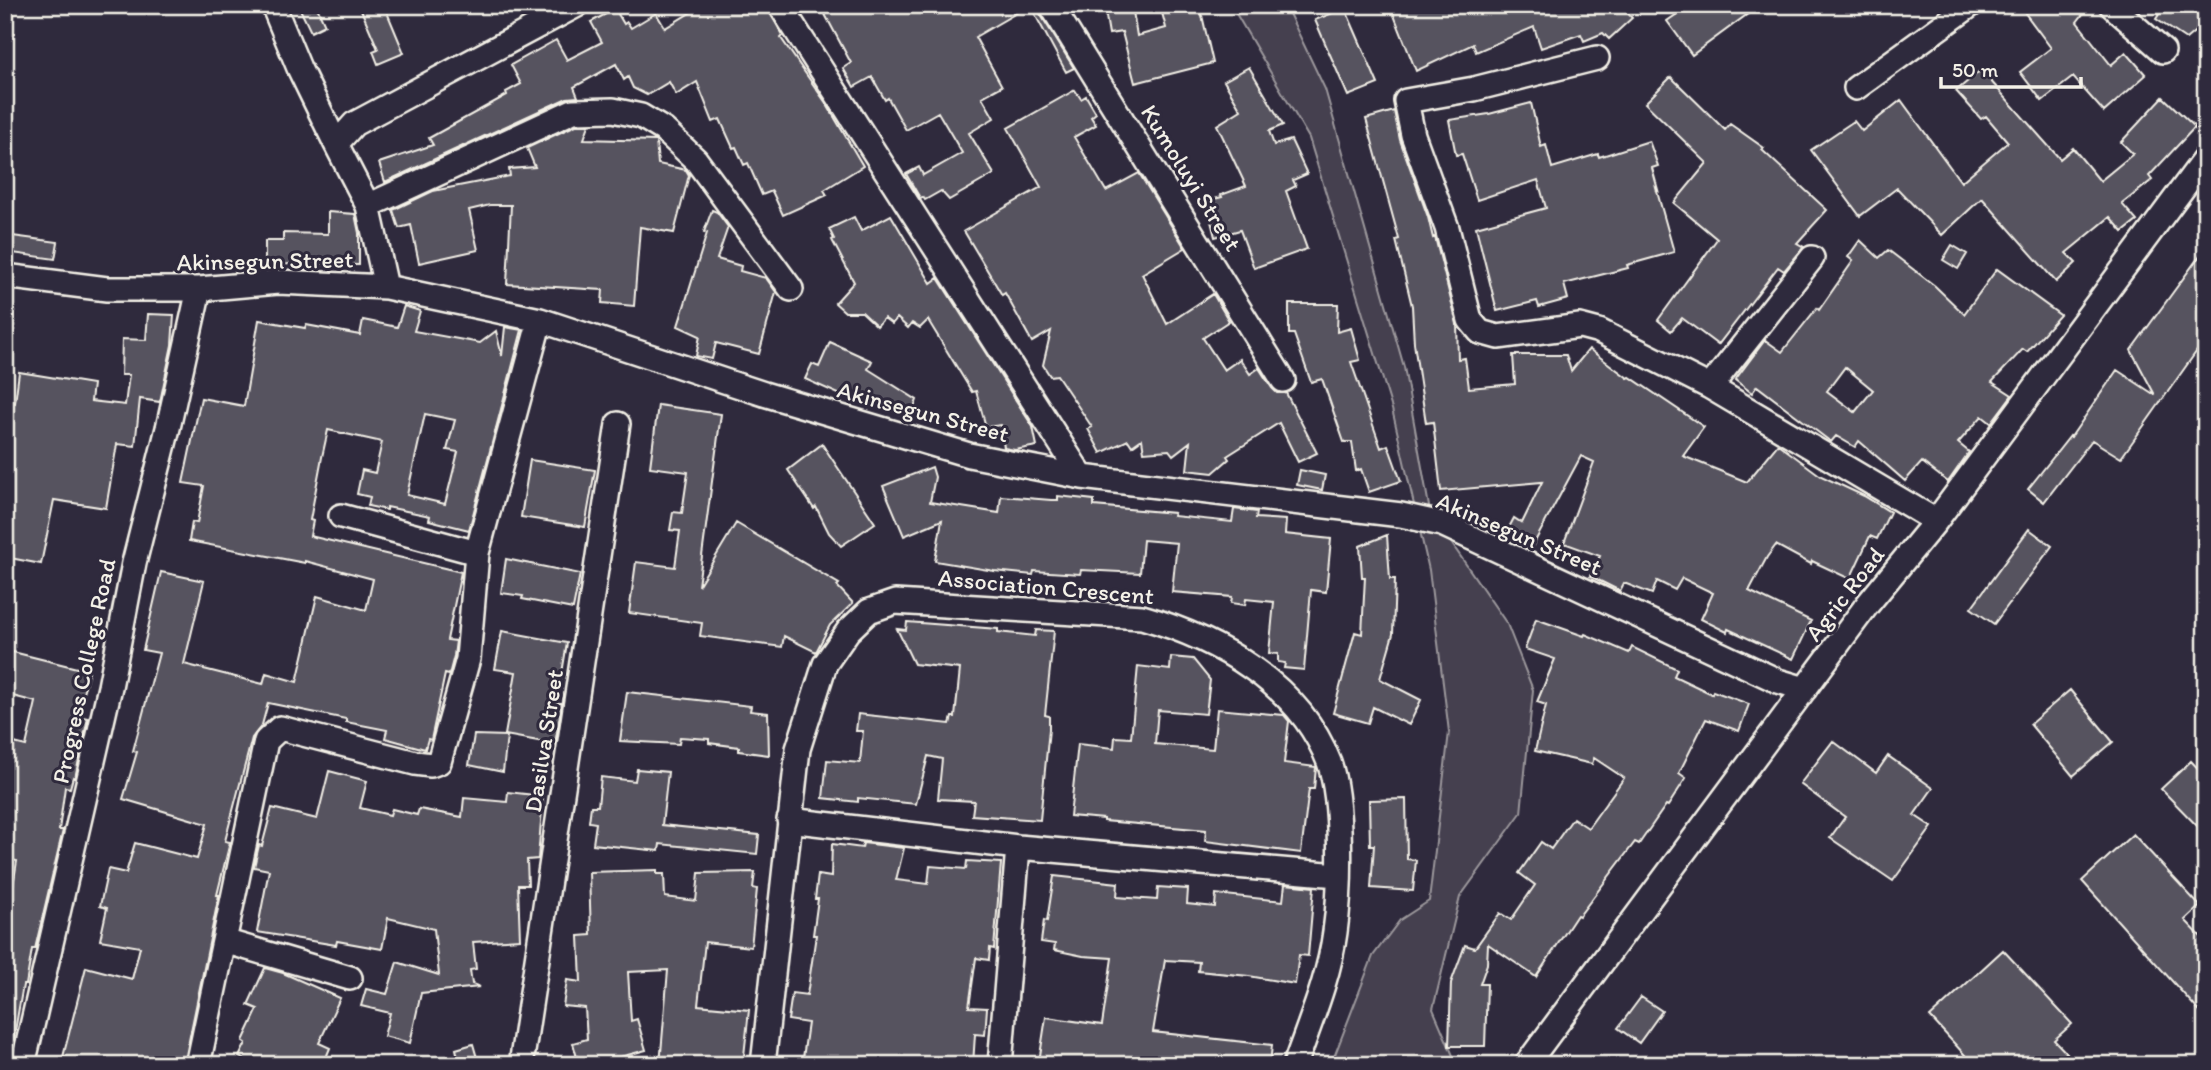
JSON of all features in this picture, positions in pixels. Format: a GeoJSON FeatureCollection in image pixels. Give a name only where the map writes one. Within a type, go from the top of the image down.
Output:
{"type":"FeatureCollection","features":[{"type":"Feature","properties":{"kind":"street"},"geometry":{"type":"LineString","coordinates":[[274,5],[299,68],[368,206],[386,287]]}},
{"type":"Feature","properties":{"kind":"street"},"geometry":{"type":"LineString","coordinates":[[336,144],[354,124],[577,5]]}},
{"type":"Feature","properties":{"kind":"street"},"geometry":{"type":"LineString","coordinates":[[780,5],[1082,477]]}},
{"type":"Feature","properties":{"kind":"street","name":"Kumoluyi Street"},"geometry":{"type":"LineString","coordinates":[[1051,5],[1283,380]]}},
{"type":"Feature","properties":{"kind":"street"},"geometry":{"type":"LineString","coordinates":[[1856,88],[1971,5]]}},
{"type":"Feature","properties":{"kind":"street"},"geometry":{"type":"LineString","coordinates":[[2111,5],[2163,51]]}},
{"type":"Feature","properties":{"kind":"street"},"geometry":{"type":"LineString","coordinates":[[1597,58],[1474,89],[1406,101],[1413,135],[1447,228],[1470,320],[1480,332],[1498,337],[1580,326],[1599,331],[1710,387],[1936,521]]}},
{"type":"Feature","properties":{"kind":"street"},"geometry":{"type":"LineString","coordinates":[[368,206],[573,111],[613,110],[641,116],[664,130],[696,160],[792,289]]}},
{"type":"Feature","properties":{"kind":"street","name":"Agric Road"},"geometry":{"type":"LineString","coordinates":[[1526,1065],[1867,606],[1936,521],[2206,157]]}},
{"type":"Feature","properties":{"kind":"street"},"geometry":{"type":"LineString","coordinates":[[1710,387],[1812,258]]}},
{"type":"Feature","properties":{"kind":"street","name":"Akinsegun Street"},"geometry":{"type":"LineString","coordinates":[[5,276],[107,289],[199,289],[278,282],[386,287],[540,320],[764,394],[969,455],[1082,477],[1401,515],[1442,524],[1778,681],[1805,689]]}},
{"type":"Feature","properties":{"kind":"street","name":"Progress College Road"},"geometry":{"type":"LineString","coordinates":[[23,1065],[110,687],[134,563],[199,289]]}},
{"type":"Feature","properties":{"kind":"street"},"geometry":{"type":"LineString","coordinates":[[204,1063],[224,941],[266,741],[280,728],[415,763],[431,765],[439,762],[468,659],[477,553],[540,320]]}},
{"type":"Feature","properties":{"kind":"street","name":"Dasilva Street"},"geometry":{"type":"LineString","coordinates":[[521,1065],[618,424]]}},
{"type":"Feature","properties":{"kind":"street"},"geometry":{"type":"LineString","coordinates":[[341,516],[477,553]]}},
{"type":"Feature","properties":{"kind":"street","name":"Association Crescent"},"geometry":{"type":"LineString","coordinates":[[763,1065],[798,749],[825,664],[848,631],[869,611],[895,602],[1142,617],[1172,626],[1217,646],[1261,674],[1289,698],[1314,734],[1329,762],[1338,799],[1335,932],[1321,991],[1295,1065]]}},
{"type":"Feature","properties":{"kind":"street"},"geometry":{"type":"LineString","coordinates":[[789,820],[1018,847],[1338,875]]}},
{"type":"Feature","properties":{"kind":"street"},"geometry":{"type":"LineString","coordinates":[[1000,1065],[1018,847]]}},
{"type":"Feature","properties":{"kind":"street"},"geometry":{"type":"LineString","coordinates":[[224,941],[350,978]]}},
{"type":"Feature","properties":{"kind":"shaded area"},"geometry":{"type":"Polygon","coordinates":[[[1231,5],[1285,5],[1325,89],[1404,367],[1430,512],[1507,624],[1533,690],[1521,813],[1460,897],[1433,1009],[1457,1065],[1331,1065],[1373,956],[1400,920],[1429,901],[1449,732],[1429,570],[1392,409],[1309,138],[1231,5]]]}},
{"type":"Feature","properties":{"kind":"building"},"geometry":{"type":"Polygon","coordinates":[[[298,5],[316,5],[325,25],[311,32],[298,5]]]}},
{"type":"Feature","properties":{"kind":"building"},"geometry":{"type":"Polygon","coordinates":[[[359,5],[384,5],[404,53],[378,64],[373,51],[378,49],[359,5]]]}},
{"type":"Feature","properties":{"kind":"building"},"geometry":{"type":"Polygon","coordinates":[[[703,5],[766,5],[783,36],[781,38],[826,103],[863,166],[824,190],[827,195],[783,215],[772,191],[762,195],[748,163],[744,165],[736,147],[733,148],[720,119],[713,122],[697,82],[676,95],[669,82],[647,95],[633,88],[628,77],[624,80],[616,64],[574,87],[578,97],[567,98],[385,182],[379,163],[433,145],[429,138],[507,95],[506,92],[521,84],[511,65],[556,40],[567,60],[602,42],[591,22],[615,9],[624,24],[627,22],[631,28],[656,13],[665,28],[703,5]]]}},
{"type":"Feature","properties":{"kind":"building"},"geometry":{"type":"Polygon","coordinates":[[[820,5],[933,5],[938,14],[952,5],[1030,5],[975,37],[1002,86],[982,97],[994,118],[969,133],[994,174],[949,200],[941,191],[925,200],[920,198],[906,174],[919,167],[923,175],[962,153],[938,112],[906,130],[888,98],[885,100],[872,77],[854,87],[843,68],[851,63],[820,5]]]}},
{"type":"Feature","properties":{"kind":"building"},"geometry":{"type":"Polygon","coordinates":[[[1030,5],[1037,5],[1074,68],[1066,72],[1030,5]]]}},
{"type":"Feature","properties":{"kind":"building"},"geometry":{"type":"Polygon","coordinates":[[[1104,5],[1132,5],[1137,36],[1166,28],[1160,5],[1188,5],[1190,13],[1201,11],[1213,63],[1135,83],[1122,32],[1109,34],[1104,5]]]}},
{"type":"Feature","properties":{"kind":"building"},"geometry":{"type":"Polygon","coordinates":[[[1390,5],[1621,5],[1632,18],[1609,39],[1603,33],[1584,41],[1581,34],[1541,48],[1534,27],[1476,52],[1473,44],[1416,71],[1390,5]]]}},
{"type":"Feature","properties":{"kind":"building"},"geometry":{"type":"Polygon","coordinates":[[[1674,5],[1760,5],[1692,55],[1667,21],[1680,12],[1674,5]]]}},
{"type":"Feature","properties":{"kind":"building"},"geometry":{"type":"Polygon","coordinates":[[[2019,5],[2090,5],[2077,22],[2111,65],[2126,52],[2146,75],[2104,112],[2073,77],[2042,101],[2020,72],[2051,48],[2019,5]]]}},
{"type":"Feature","properties":{"kind":"building"},"geometry":{"type":"Polygon","coordinates":[[[2165,5],[2206,5],[2206,22],[2186,39],[2156,19],[2165,5]]]}},
{"type":"Feature","properties":{"kind":"building"},"geometry":{"type":"Polygon","coordinates":[[[1345,8],[1378,84],[1348,96],[1315,20],[1345,8]]]}},
{"type":"Feature","properties":{"kind":"building"},"geometry":{"type":"Polygon","coordinates":[[[1249,67],[1283,125],[1269,131],[1274,145],[1291,140],[1307,174],[1293,180],[1296,186],[1286,191],[1307,249],[1254,268],[1240,230],[1215,237],[1206,201],[1246,186],[1217,125],[1241,110],[1224,81],[1249,67]]]}},
{"type":"Feature","properties":{"kind":"building"},"geometry":{"type":"Polygon","coordinates":[[[1981,70],[2060,159],[2073,148],[2100,181],[2133,154],[2121,142],[2163,97],[2195,127],[2149,176],[2152,180],[2122,204],[2137,221],[2123,232],[2110,217],[2066,253],[2076,263],[2056,282],[1982,198],[1942,235],[1897,188],[1860,216],[1811,150],[1854,121],[1862,131],[1901,100],[1961,182],[2008,142],[1986,116],[1981,119],[1956,91],[1981,70]]]}},
{"type":"Feature","properties":{"kind":"building"},"geometry":{"type":"Polygon","coordinates":[[[1671,77],[1725,130],[1730,124],[1764,148],[1762,150],[1827,210],[1797,243],[1804,247],[1784,271],[1778,267],[1718,345],[1682,318],[1671,331],[1658,320],[1717,239],[1674,203],[1707,163],[1645,103],[1671,77]]]}},
{"type":"Feature","properties":{"kind":"building"},"geometry":{"type":"Polygon","coordinates":[[[1075,90],[1081,99],[1086,96],[1096,113],[1091,117],[1096,125],[1074,137],[1106,191],[1139,173],[1185,248],[1142,274],[1167,324],[1213,294],[1229,321],[1203,338],[1224,370],[1240,359],[1250,374],[1259,368],[1277,393],[1286,393],[1317,453],[1298,462],[1279,423],[1227,456],[1229,459],[1213,473],[1187,470],[1190,442],[1173,455],[1169,450],[1144,452],[1142,439],[1132,446],[1128,440],[1101,453],[1088,429],[1092,427],[1057,375],[1050,376],[1043,365],[1051,331],[1032,342],[1005,293],[1002,295],[964,231],[1041,187],[1008,128],[1075,90]]]}},
{"type":"Feature","properties":{"kind":"building"},"geometry":{"type":"Polygon","coordinates":[[[1531,103],[1541,147],[1546,145],[1552,168],[1649,141],[1658,166],[1652,168],[1658,190],[1656,188],[1674,252],[1627,265],[1628,268],[1564,284],[1568,299],[1539,307],[1537,301],[1497,311],[1476,227],[1546,208],[1538,180],[1477,200],[1462,154],[1456,155],[1449,120],[1489,114],[1531,103]]]}},
{"type":"Feature","properties":{"kind":"building"},"geometry":{"type":"Polygon","coordinates":[[[1394,111],[1400,140],[1433,238],[1435,237],[1457,324],[1458,359],[1465,358],[1469,388],[1515,384],[1513,355],[1566,355],[1571,371],[1589,349],[1628,378],[1704,427],[1683,456],[1747,482],[1778,444],[1821,476],[1864,496],[1890,512],[1877,539],[1870,536],[1850,579],[1812,561],[1811,564],[1776,545],[1767,557],[1749,591],[1811,621],[1793,659],[1701,619],[1713,593],[1682,578],[1675,590],[1657,581],[1652,594],[1624,583],[1620,591],[1590,576],[1600,556],[1564,543],[1594,462],[1581,456],[1531,549],[1505,535],[1514,518],[1522,523],[1542,482],[1441,491],[1433,422],[1426,423],[1414,343],[1412,306],[1396,240],[1399,239],[1366,119],[1394,111]]]}},
{"type":"Feature","properties":{"kind":"building"},"geometry":{"type":"Polygon","coordinates":[[[576,125],[589,125],[584,139],[656,141],[658,164],[686,170],[689,175],[674,233],[640,227],[634,306],[602,303],[603,290],[507,284],[511,205],[490,205],[469,210],[478,250],[419,263],[411,225],[399,228],[393,210],[433,191],[510,176],[509,169],[535,167],[527,148],[576,125]]]}},
{"type":"Feature","properties":{"kind":"building"},"geometry":{"type":"Polygon","coordinates":[[[712,210],[717,212],[728,227],[717,259],[741,266],[740,271],[766,278],[776,292],[759,354],[716,343],[712,359],[696,356],[700,336],[678,326],[712,210]]]}},
{"type":"Feature","properties":{"kind":"building"},"geometry":{"type":"Polygon","coordinates":[[[328,212],[355,214],[359,233],[359,265],[265,264],[265,241],[283,241],[283,233],[328,234],[328,212]]]}},
{"type":"Feature","properties":{"kind":"building"},"geometry":{"type":"Polygon","coordinates":[[[891,215],[931,283],[938,278],[1033,427],[1037,446],[1015,450],[1004,448],[1001,425],[986,427],[976,391],[972,392],[928,320],[920,328],[912,323],[908,328],[897,318],[892,324],[884,318],[877,326],[862,312],[845,312],[835,303],[854,282],[829,229],[854,217],[861,231],[891,215]]]}},
{"type":"Feature","properties":{"kind":"building"},"geometry":{"type":"Polygon","coordinates":[[[5,235],[58,242],[55,259],[5,252],[5,235]]]}},
{"type":"Feature","properties":{"kind":"building"},"geometry":{"type":"Polygon","coordinates":[[[1860,240],[1879,258],[1888,250],[1935,286],[1964,314],[1997,269],[2060,315],[2027,352],[2023,349],[1992,382],[2012,395],[1991,423],[1982,416],[1958,443],[1969,452],[1948,482],[1922,462],[1905,481],[1859,441],[1855,447],[1836,436],[1831,442],[1757,386],[1752,393],[1735,380],[1765,340],[1782,352],[1817,308],[1819,310],[1853,261],[1848,257],[1860,240]],[[1845,367],[1827,391],[1855,412],[1873,390],[1845,367]]]}},
{"type":"Feature","properties":{"kind":"building"},"geometry":{"type":"Polygon","coordinates":[[[1952,245],[1967,254],[1958,269],[1943,260],[1952,245]]]}},
{"type":"Feature","properties":{"kind":"building"},"geometry":{"type":"Polygon","coordinates":[[[2206,247],[2206,338],[2121,458],[2092,440],[2044,502],[2028,489],[2071,437],[2117,370],[2155,395],[2131,350],[2206,247]]]}},
{"type":"Feature","properties":{"kind":"building"},"geometry":{"type":"Polygon","coordinates":[[[1289,304],[1338,304],[1337,332],[1351,328],[1360,360],[1351,362],[1381,448],[1388,445],[1401,481],[1369,492],[1361,469],[1356,471],[1352,442],[1344,442],[1322,379],[1311,382],[1294,334],[1289,334],[1289,304]]]}},
{"type":"Feature","properties":{"kind":"building"},"geometry":{"type":"Polygon","coordinates":[[[404,306],[420,311],[414,331],[480,343],[496,331],[502,356],[505,327],[522,330],[469,530],[429,520],[430,516],[368,506],[370,497],[357,494],[362,470],[375,473],[382,442],[328,430],[322,457],[310,520],[313,521],[310,536],[461,572],[447,640],[456,641],[454,656],[449,675],[445,674],[431,740],[428,739],[425,749],[385,738],[387,730],[268,703],[262,725],[252,738],[225,841],[230,842],[184,1065],[97,1065],[63,1057],[86,967],[132,979],[140,947],[100,940],[107,908],[100,906],[108,869],[126,873],[135,843],[197,859],[207,824],[123,799],[137,752],[133,751],[159,653],[143,650],[161,572],[204,581],[184,664],[263,684],[266,673],[297,682],[317,596],[366,610],[373,579],[305,561],[189,541],[192,522],[197,523],[204,486],[183,483],[201,398],[244,406],[259,320],[360,335],[363,320],[397,327],[404,306]],[[425,414],[407,495],[445,504],[458,452],[447,450],[455,420],[425,414]]]}},
{"type":"Feature","properties":{"kind":"building"},"geometry":{"type":"Polygon","coordinates":[[[148,314],[174,315],[172,345],[160,402],[140,399],[135,446],[117,444],[106,508],[54,500],[41,564],[5,557],[5,400],[15,403],[19,372],[93,384],[91,401],[125,405],[129,375],[121,375],[122,339],[146,340],[148,314]]]}},
{"type":"Feature","properties":{"kind":"building"},"geometry":{"type":"Polygon","coordinates":[[[830,342],[872,361],[868,369],[917,400],[910,418],[856,395],[854,401],[805,379],[812,364],[819,367],[830,342]]]}},
{"type":"Feature","properties":{"kind":"building"},"geometry":{"type":"Polygon","coordinates":[[[658,405],[721,414],[698,586],[736,523],[839,584],[837,586],[853,603],[830,625],[816,652],[784,636],[782,647],[700,636],[702,623],[629,613],[636,562],[675,567],[680,531],[670,530],[673,512],[682,513],[688,472],[650,467],[658,405]]]}},
{"type":"Feature","properties":{"kind":"building"},"geometry":{"type":"Polygon","coordinates":[[[822,444],[875,523],[841,546],[829,533],[816,507],[814,509],[788,470],[822,444]]]}},
{"type":"Feature","properties":{"kind":"building"},"geometry":{"type":"Polygon","coordinates":[[[530,460],[595,470],[585,527],[521,517],[530,460]]]}},
{"type":"Feature","properties":{"kind":"building"},"geometry":{"type":"Polygon","coordinates":[[[932,467],[935,477],[930,502],[999,513],[1001,496],[1058,500],[1058,496],[1094,500],[1094,506],[1174,513],[1173,516],[1232,522],[1234,509],[1257,512],[1256,518],[1286,520],[1285,534],[1331,539],[1326,592],[1311,590],[1304,670],[1284,668],[1285,663],[1278,662],[1278,654],[1269,653],[1274,602],[1246,599],[1245,605],[1231,603],[1232,597],[1172,592],[1177,543],[1143,540],[1140,573],[1081,570],[1080,574],[1034,571],[1033,575],[935,561],[942,520],[904,536],[883,486],[932,467]]]}},
{"type":"Feature","properties":{"kind":"building"},"geometry":{"type":"Polygon","coordinates":[[[1300,470],[1325,475],[1322,490],[1297,485],[1300,470]]]}},
{"type":"Feature","properties":{"kind":"building"},"geometry":{"type":"Polygon","coordinates":[[[2029,529],[2052,546],[1994,624],[1971,608],[2029,529]]]}},
{"type":"Feature","properties":{"kind":"building"},"geometry":{"type":"Polygon","coordinates":[[[1387,535],[1390,579],[1395,579],[1393,634],[1380,679],[1421,700],[1409,725],[1373,707],[1368,723],[1333,713],[1355,632],[1362,634],[1365,577],[1362,577],[1360,546],[1387,535]]]}},
{"type":"Feature","properties":{"kind":"building"},"geometry":{"type":"Polygon","coordinates":[[[506,559],[580,574],[573,609],[501,593],[506,559]]]}},
{"type":"Feature","properties":{"kind":"building"},"geometry":{"type":"Polygon","coordinates":[[[1536,619],[1584,636],[1585,634],[1629,653],[1632,647],[1677,669],[1674,676],[1712,694],[1713,691],[1749,704],[1739,731],[1706,719],[1679,773],[1686,778],[1668,806],[1666,805],[1639,844],[1635,842],[1579,916],[1577,915],[1536,977],[1488,944],[1487,964],[1480,984],[1487,984],[1485,1046],[1449,1046],[1451,983],[1465,945],[1475,948],[1500,913],[1511,920],[1535,885],[1519,873],[1541,842],[1551,849],[1573,818],[1588,828],[1624,778],[1594,758],[1592,764],[1535,751],[1546,705],[1537,702],[1555,659],[1525,649],[1536,619]]]}},
{"type":"Feature","properties":{"kind":"building"},"geometry":{"type":"Polygon","coordinates":[[[907,622],[998,629],[998,632],[1035,636],[1036,630],[1054,631],[1045,715],[1049,716],[1049,729],[1040,820],[972,815],[974,801],[938,799],[942,759],[928,756],[916,804],[858,798],[858,802],[823,798],[827,760],[860,763],[863,731],[856,731],[858,714],[950,724],[952,717],[955,717],[960,669],[914,664],[897,629],[906,630],[907,622]]]}},
{"type":"Feature","properties":{"kind":"building"},"geometry":{"type":"Polygon","coordinates":[[[502,631],[567,643],[557,703],[562,703],[555,744],[505,735],[516,672],[495,669],[502,631]]]}},
{"type":"Feature","properties":{"kind":"building"},"geometry":{"type":"Polygon","coordinates":[[[9,651],[89,671],[77,716],[88,718],[75,778],[73,777],[70,788],[65,787],[59,830],[63,830],[35,949],[32,949],[26,985],[23,985],[9,1065],[5,1065],[5,911],[9,911],[17,861],[5,859],[5,746],[12,748],[14,743],[26,746],[36,702],[5,694],[5,664],[9,651]]]}},
{"type":"Feature","properties":{"kind":"building"},"geometry":{"type":"Polygon","coordinates":[[[1171,657],[1193,659],[1210,680],[1206,714],[1158,710],[1155,744],[1213,749],[1217,709],[1284,715],[1289,721],[1284,763],[1316,767],[1314,789],[1309,789],[1301,853],[1205,841],[1206,830],[1070,816],[1078,744],[1114,748],[1115,737],[1131,738],[1138,666],[1170,670],[1171,657]]]}},
{"type":"Feature","properties":{"kind":"building"},"geometry":{"type":"Polygon","coordinates":[[[2070,690],[2113,742],[2073,776],[2030,724],[2070,690]]]}},
{"type":"Feature","properties":{"kind":"building"},"geometry":{"type":"Polygon","coordinates":[[[627,692],[751,706],[750,711],[768,713],[769,755],[709,743],[709,739],[680,737],[679,744],[620,741],[627,692]]]}},
{"type":"Feature","properties":{"kind":"building"},"geometry":{"type":"Polygon","coordinates":[[[474,735],[507,736],[503,772],[469,765],[474,735]]]}},
{"type":"Feature","properties":{"kind":"building"},"geometry":{"type":"Polygon","coordinates":[[[1833,741],[1876,773],[1888,756],[1933,788],[1914,815],[1932,827],[1893,881],[1830,838],[1845,817],[1800,784],[1833,741]]]}},
{"type":"Feature","properties":{"kind":"building"},"geometry":{"type":"Polygon","coordinates":[[[2191,761],[2206,777],[2206,835],[2161,789],[2191,761]]]}},
{"type":"Feature","properties":{"kind":"building"},"geometry":{"type":"Polygon","coordinates":[[[637,769],[668,772],[662,825],[759,835],[757,854],[660,844],[659,851],[593,844],[596,823],[589,822],[591,806],[598,806],[601,777],[635,781],[637,769]]]}},
{"type":"Feature","properties":{"kind":"building"},"geometry":{"type":"Polygon","coordinates":[[[329,771],[367,781],[360,808],[390,815],[392,809],[417,815],[419,809],[462,817],[464,798],[507,802],[508,792],[543,796],[538,859],[527,860],[528,885],[518,885],[520,939],[473,942],[476,969],[470,970],[472,984],[480,987],[421,993],[410,1043],[384,1036],[390,1013],[361,1006],[366,989],[387,994],[397,962],[439,975],[434,929],[388,918],[382,949],[337,941],[336,945],[257,932],[269,870],[254,867],[272,808],[317,819],[329,771]]]}},
{"type":"Feature","properties":{"kind":"building"},"geometry":{"type":"Polygon","coordinates":[[[1406,799],[1407,859],[1416,860],[1413,891],[1371,888],[1374,845],[1370,845],[1369,800],[1406,799]]]}},
{"type":"Feature","properties":{"kind":"building"},"geometry":{"type":"Polygon","coordinates":[[[2133,834],[2200,906],[2185,920],[2206,942],[2206,1019],[2082,881],[2133,834]]]}},
{"type":"Feature","properties":{"kind":"building"},"geometry":{"type":"Polygon","coordinates":[[[863,843],[904,848],[896,880],[928,884],[930,866],[966,869],[967,861],[1001,863],[994,949],[990,948],[989,960],[976,958],[969,1007],[987,1008],[985,1035],[975,1034],[973,1065],[802,1065],[808,1023],[788,1020],[792,993],[807,995],[816,935],[813,935],[818,875],[831,877],[832,844],[862,848],[863,843]]]}},
{"type":"Feature","properties":{"kind":"building"},"geometry":{"type":"Polygon","coordinates":[[[657,870],[657,874],[664,874],[665,897],[696,901],[699,873],[755,872],[753,888],[757,889],[751,947],[705,942],[698,1005],[749,1010],[743,1065],[660,1065],[668,970],[628,972],[631,1021],[637,1019],[646,1050],[609,1060],[610,1065],[579,1065],[573,1043],[587,1039],[585,1008],[563,1006],[567,980],[581,982],[579,936],[591,935],[589,872],[657,870]]]}},
{"type":"Feature","properties":{"kind":"building"},"geometry":{"type":"Polygon","coordinates":[[[1054,876],[1118,883],[1117,897],[1157,900],[1158,887],[1188,889],[1187,904],[1215,907],[1216,894],[1283,901],[1285,884],[1314,887],[1308,956],[1299,955],[1295,984],[1198,971],[1199,962],[1165,960],[1153,1032],[1272,1045],[1270,1065],[1062,1065],[1039,1062],[1046,1017],[1102,1025],[1112,958],[1054,950],[1055,944],[1041,942],[1054,876]]]}},
{"type":"Feature","properties":{"kind":"building"},"geometry":{"type":"Polygon","coordinates":[[[2003,950],[2072,1024],[2054,1040],[2078,1065],[1974,1065],[1930,1017],[2003,950]]]}},
{"type":"Feature","properties":{"kind":"building"},"geometry":{"type":"Polygon","coordinates":[[[265,968],[340,998],[319,1043],[330,1048],[323,1065],[258,1065],[239,1057],[246,1043],[243,1041],[258,1009],[248,1005],[265,968]]]}},
{"type":"Feature","properties":{"kind":"building"},"geometry":{"type":"Polygon","coordinates":[[[1641,997],[1662,1011],[1639,1043],[1618,1028],[1641,997]]]}},
{"type":"Feature","properties":{"kind":"building"},"geometry":{"type":"Polygon","coordinates":[[[473,1044],[479,1065],[460,1065],[456,1049],[473,1044]]]}}]}
